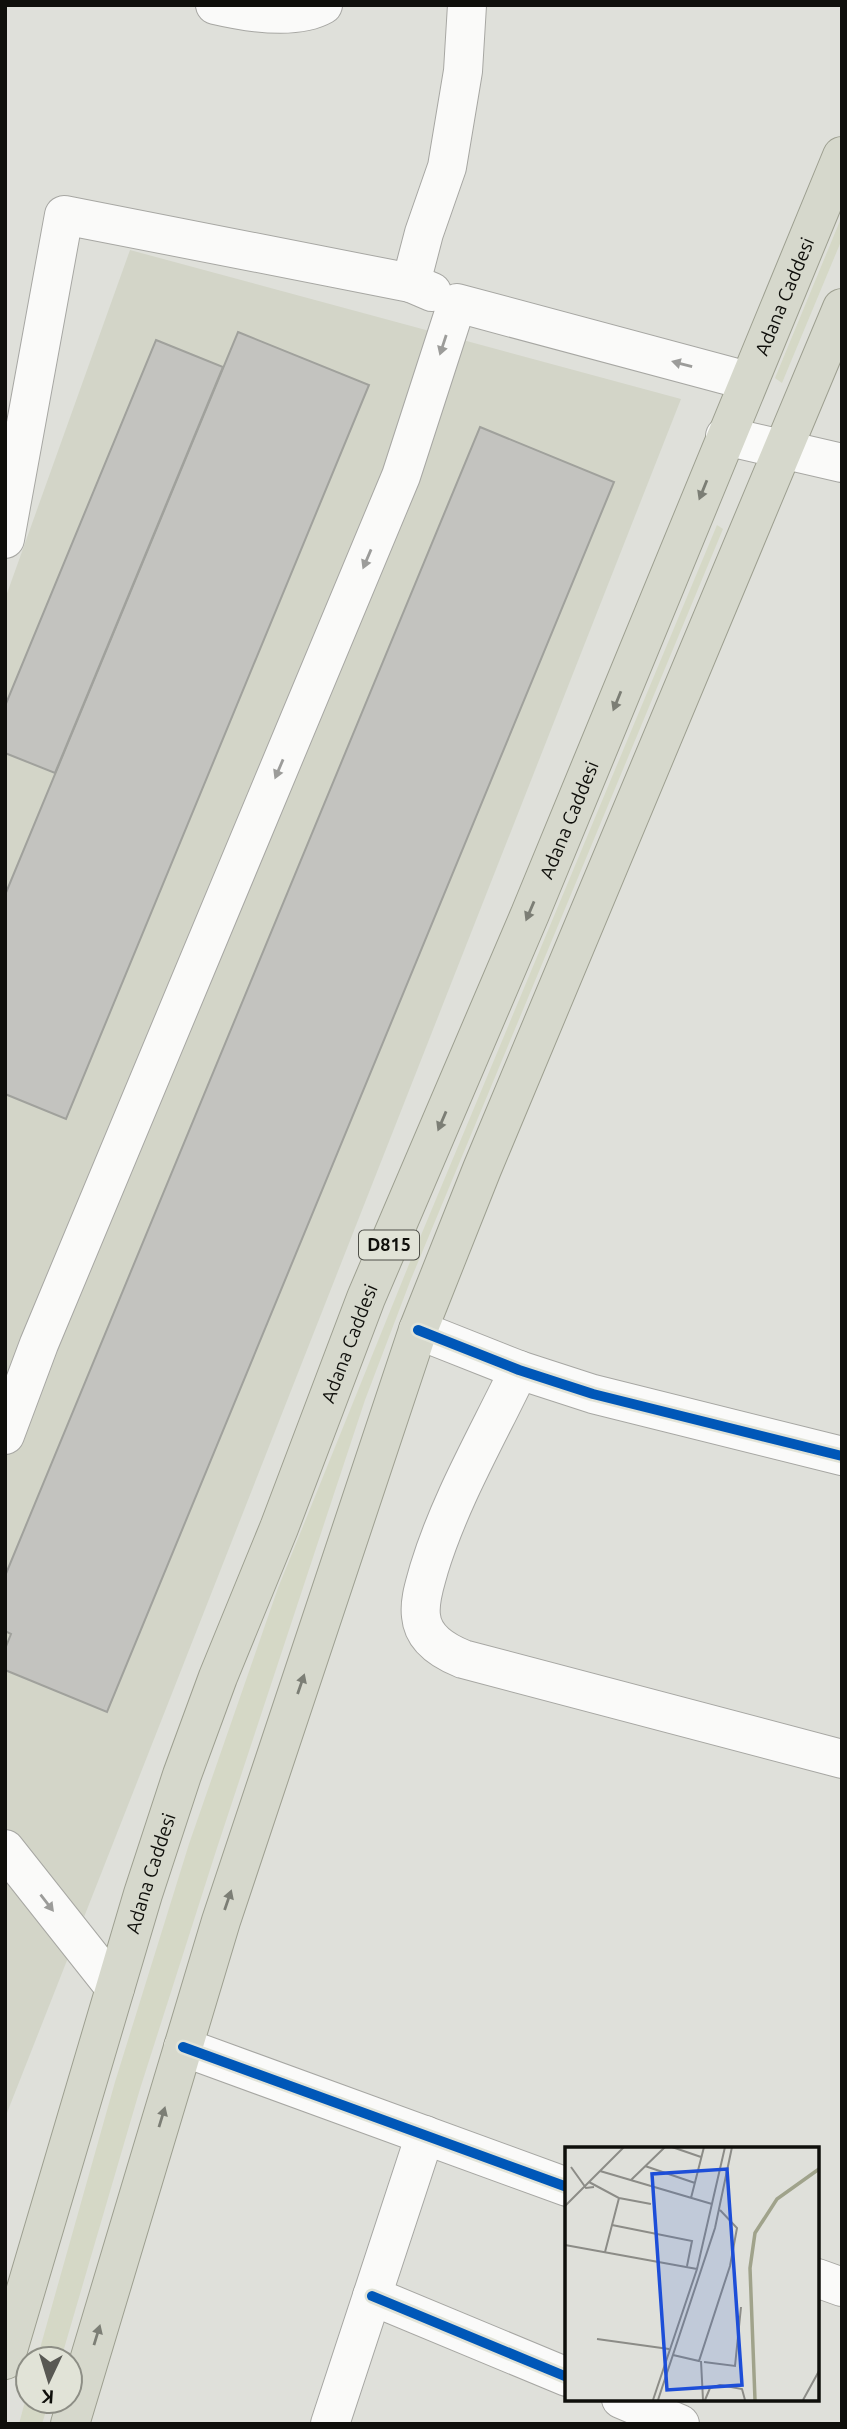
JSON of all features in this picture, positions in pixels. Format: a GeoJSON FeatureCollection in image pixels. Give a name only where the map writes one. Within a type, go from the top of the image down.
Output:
{"type":"FeatureCollection","features":[{"type":"Feature","properties":{"kind":"highway","name":"Adana Caddesi"},"geometry":{"type":"LineString","coordinates":[[5,2360],[115,1988],[182,1775],[366,1298],[530,914],[747,381],[842,156]]}},
{"type":"Feature","properties":{"kind":"highway","name":"D815"},"geometry":{"type":"LineString","coordinates":[[70,2424],[221,1921],[418,1330],[482,1169],[842,308]]}},
{"type":"Feature","properties":{"kind":"street"},"geometry":{"type":"LineString","coordinates":[[215,5],[247,13],[311,12],[323,5]]}},
{"type":"Feature","properties":{"kind":"street"},"geometry":{"type":"LineString","coordinates":[[411,283],[424,233],[447,167],[463,71],[467,5]]}},
{"type":"Feature","properties":{"kind":"street"},"geometry":{"type":"LineString","coordinates":[[5,540],[64,215],[411,283],[457,303],[747,381]]}},
{"type":"Feature","properties":{"kind":"street"},"geometry":{"type":"LineString","coordinates":[[5,1435],[44,1331],[401,476],[457,303]]}},
{"type":"Feature","properties":{"kind":"street"},"geometry":{"type":"LineString","coordinates":[[725,436],[842,463]]}},
{"type":"Feature","properties":{"kind":"street"},"geometry":{"type":"LineString","coordinates":[[418,1330],[519,1370],[593,1394],[842,1456]]}},
{"type":"Feature","properties":{"kind":"street"},"geometry":{"type":"LineString","coordinates":[[519,1370],[440,1534],[422,1594],[421,1617],[431,1640],[446,1653],[463,1659],[842,1759]]}},
{"type":"Feature","properties":{"kind":"street"},"geometry":{"type":"LineString","coordinates":[[5,1849],[115,1988]]}},
{"type":"Feature","properties":{"kind":"street"},"geometry":{"type":"LineString","coordinates":[[183,2047],[565,2186]]}},
{"type":"Feature","properties":{"kind":"street"},"geometry":{"type":"LineString","coordinates":[[330,2424],[425,2135]]}},
{"type":"Feature","properties":{"kind":"street"},"geometry":{"type":"LineString","coordinates":[[819,2279],[842,2287]]}},
{"type":"Feature","properties":{"kind":"street"},"geometry":{"type":"LineString","coordinates":[[372,2296],[565,2376]]}},
{"type":"Feature","properties":{"kind":"street"},"geometry":{"type":"LineString","coordinates":[[626,2401],[680,2424]]}},
{"type":"Feature","properties":{"kind":"shaded area"},"geometry":{"type":"Polygon","coordinates":[[[130,250],[681,399],[5,2118],[5,599],[130,250]]]}},
{"type":"Feature","properties":{"kind":"green space"},"geometry":{"type":"Polygon","coordinates":[[[842,216],[842,239],[782,383],[775,378],[842,216]]]}},
{"type":"Feature","properties":{"kind":"green space"},"geometry":{"type":"Polygon","coordinates":[[[717,525],[723,529],[411,1279],[365,1400],[140,2089],[65,2345],[41,2345],[115,2082],[189,1844],[278,1588],[414,1252],[717,525]]]}},
{"type":"Feature","properties":{"kind":"green space"},"geometry":{"type":"Polygon","coordinates":[[[21,2415],[45,2415],[42,2424],[19,2424],[21,2415]]]}},
{"type":"Feature","properties":{"kind":"building"},"geometry":{"type":"Polygon","coordinates":[[[238,332],[369,385],[66,1119],[5,1094],[5,895],[238,332]]]}},
{"type":"Feature","properties":{"kind":"building"},"geometry":{"type":"Polygon","coordinates":[[[156,340],[223,367],[55,773],[5,753],[5,706],[156,340]]]}},
{"type":"Feature","properties":{"kind":"building"},"geometry":{"type":"Polygon","coordinates":[[[480,427],[614,482],[107,1712],[5,1670],[5,1649],[11,1634],[5,1631],[5,1576],[480,427]]]}},
{"type":"Feature","properties":{"kind":"cycle path"},"geometry":{"type":"LineString","coordinates":[[418,1330],[519,1370],[593,1394],[842,1456]]}},
{"type":"Feature","properties":{"kind":"cycle path"},"geometry":{"type":"LineString","coordinates":[[183,2047],[565,2186]]}},
{"type":"Feature","properties":{"kind":"cycle path"},"geometry":{"type":"LineString","coordinates":[[372,2296],[565,2376]]}}]}
